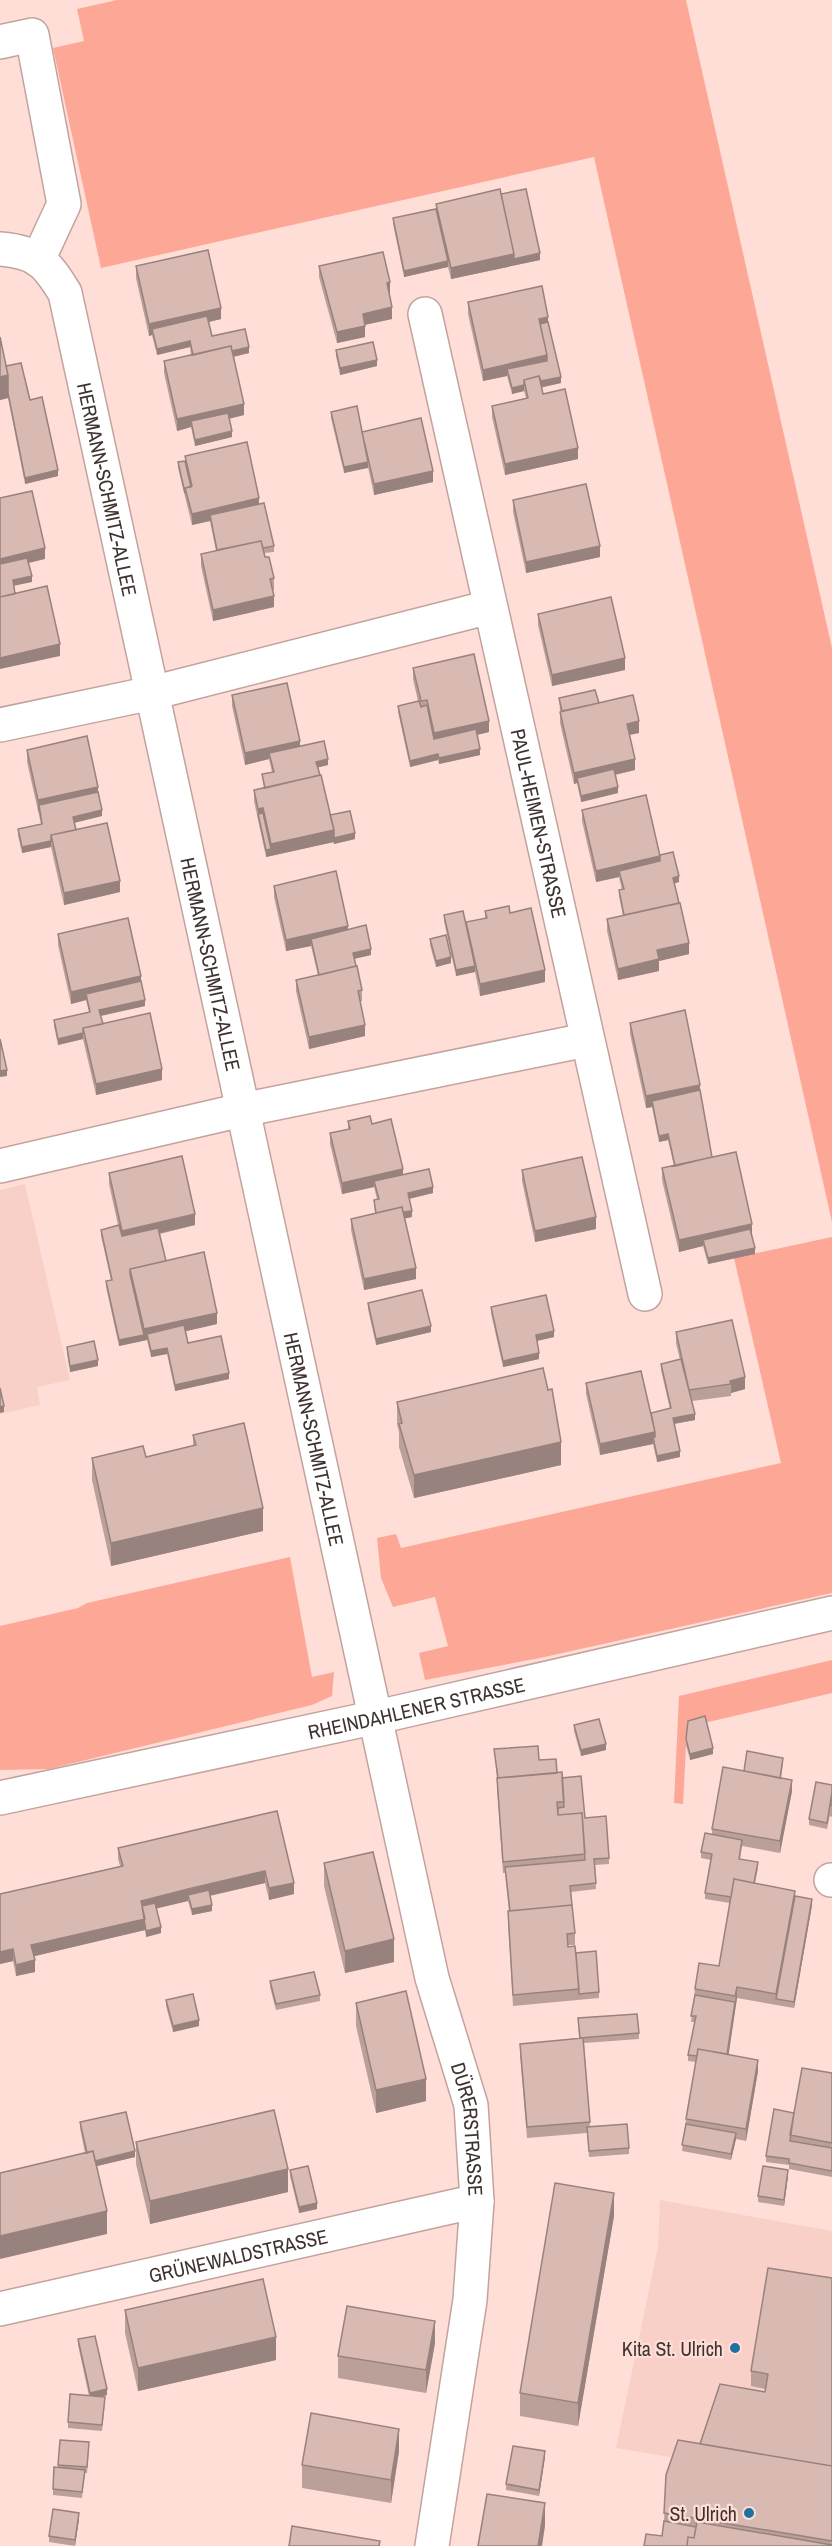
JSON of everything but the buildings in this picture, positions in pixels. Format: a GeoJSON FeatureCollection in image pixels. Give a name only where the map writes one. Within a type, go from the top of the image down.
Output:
{"type":"FeatureCollection","features":[{"type":"Feature","properties":{"kind":"street"},"geometry":{"type":"LineString","coordinates":[[0,42],[32,35],[64,204],[38,260]]}},
{"type":"Feature","properties":{"kind":"street","name":"HERMANN-SCHMITZ-ALLEE"},"geometry":{"type":"LineString","coordinates":[[0,249],[20,251],[49,266],[65,293],[347,1593],[377,1718]]}},
{"type":"Feature","properties":{"kind":"street","name":"PAUL-HEIMEN-STRASSE"},"geometry":{"type":"LineString","coordinates":[[425,314],[586,1040],[645,1294]]}},
{"type":"Feature","properties":{"kind":"street"},"geometry":{"type":"LineString","coordinates":[[0,725],[152,693],[490,607]]}},
{"type":"Feature","properties":{"kind":"street"},"geometry":{"type":"LineString","coordinates":[[0,1166],[242,1110],[586,1040]]}},
{"type":"Feature","properties":{"kind":"street","name":"RHEINDAHLENER STRASSE"},"geometry":{"type":"LineString","coordinates":[[0,1798],[377,1718],[832,1613]]}},
{"type":"Feature","properties":{"kind":"street","name":"DÜRERSTRASSE"},"geometry":{"type":"LineString","coordinates":[[377,1718],[432,1978],[471,2105],[477,2201],[470,2300],[432,2546]]}},
{"type":"Feature","properties":{"kind":"street","name":"GRÜNEWALDSTRASSE"},"geometry":{"type":"LineString","coordinates":[[0,2309],[477,2201]]}},
{"type":"Feature","properties":{"kind":"shaded area"},"geometry":{"type":"Polygon","coordinates":[[[117,0],[686,0],[832,648],[832,1222],[594,157],[101,268],[53,48],[84,41],[77,9],[117,0]]]}},
{"type":"Feature","properties":{"kind":"shaded area"},"geometry":{"type":"Polygon","coordinates":[[[25,1184],[70,1380],[37,1387],[40,1405],[0,1414],[0,1190],[25,1184]]]}},
{"type":"Feature","properties":{"kind":"shaded area"},"geometry":{"type":"Polygon","coordinates":[[[832,1237],[832,1593],[540,1658],[425,1680],[419,1653],[448,1646],[435,1597],[393,1607],[381,1578],[377,1538],[396,1534],[401,1548],[781,1463],[734,1258],[832,1237]]]}},
{"type":"Feature","properties":{"kind":"shaded area"},"geometry":{"type":"Polygon","coordinates":[[[290,1557],[312,1677],[334,1672],[332,1696],[312,1705],[49,1769],[0,1770],[0,1626],[78,1608],[87,1603],[290,1557]]]}},
{"type":"Feature","properties":{"kind":"shaded area"},"geometry":{"type":"Polygon","coordinates":[[[832,1660],[832,1693],[687,1727],[683,1804],[674,1803],[679,1696],[832,1660]]]}},
{"type":"Feature","properties":{"kind":"shaded area","name":"Kita St. Ulrich"},"geometry":{"type":"Polygon","coordinates":[[[660,2200],[832,2231],[832,2484],[616,2448],[658,2247],[660,2200]]]}},
{"type":"Feature","properties":{"kind":"place","name":"Kita St. Ulrich"},"geometry":{"type":"Point","coordinates":[735,2348]}},
{"type":"Feature","properties":{"kind":"place","name":"St. Ulrich"},"geometry":{"type":"Point","coordinates":[749,2513]}}]}
